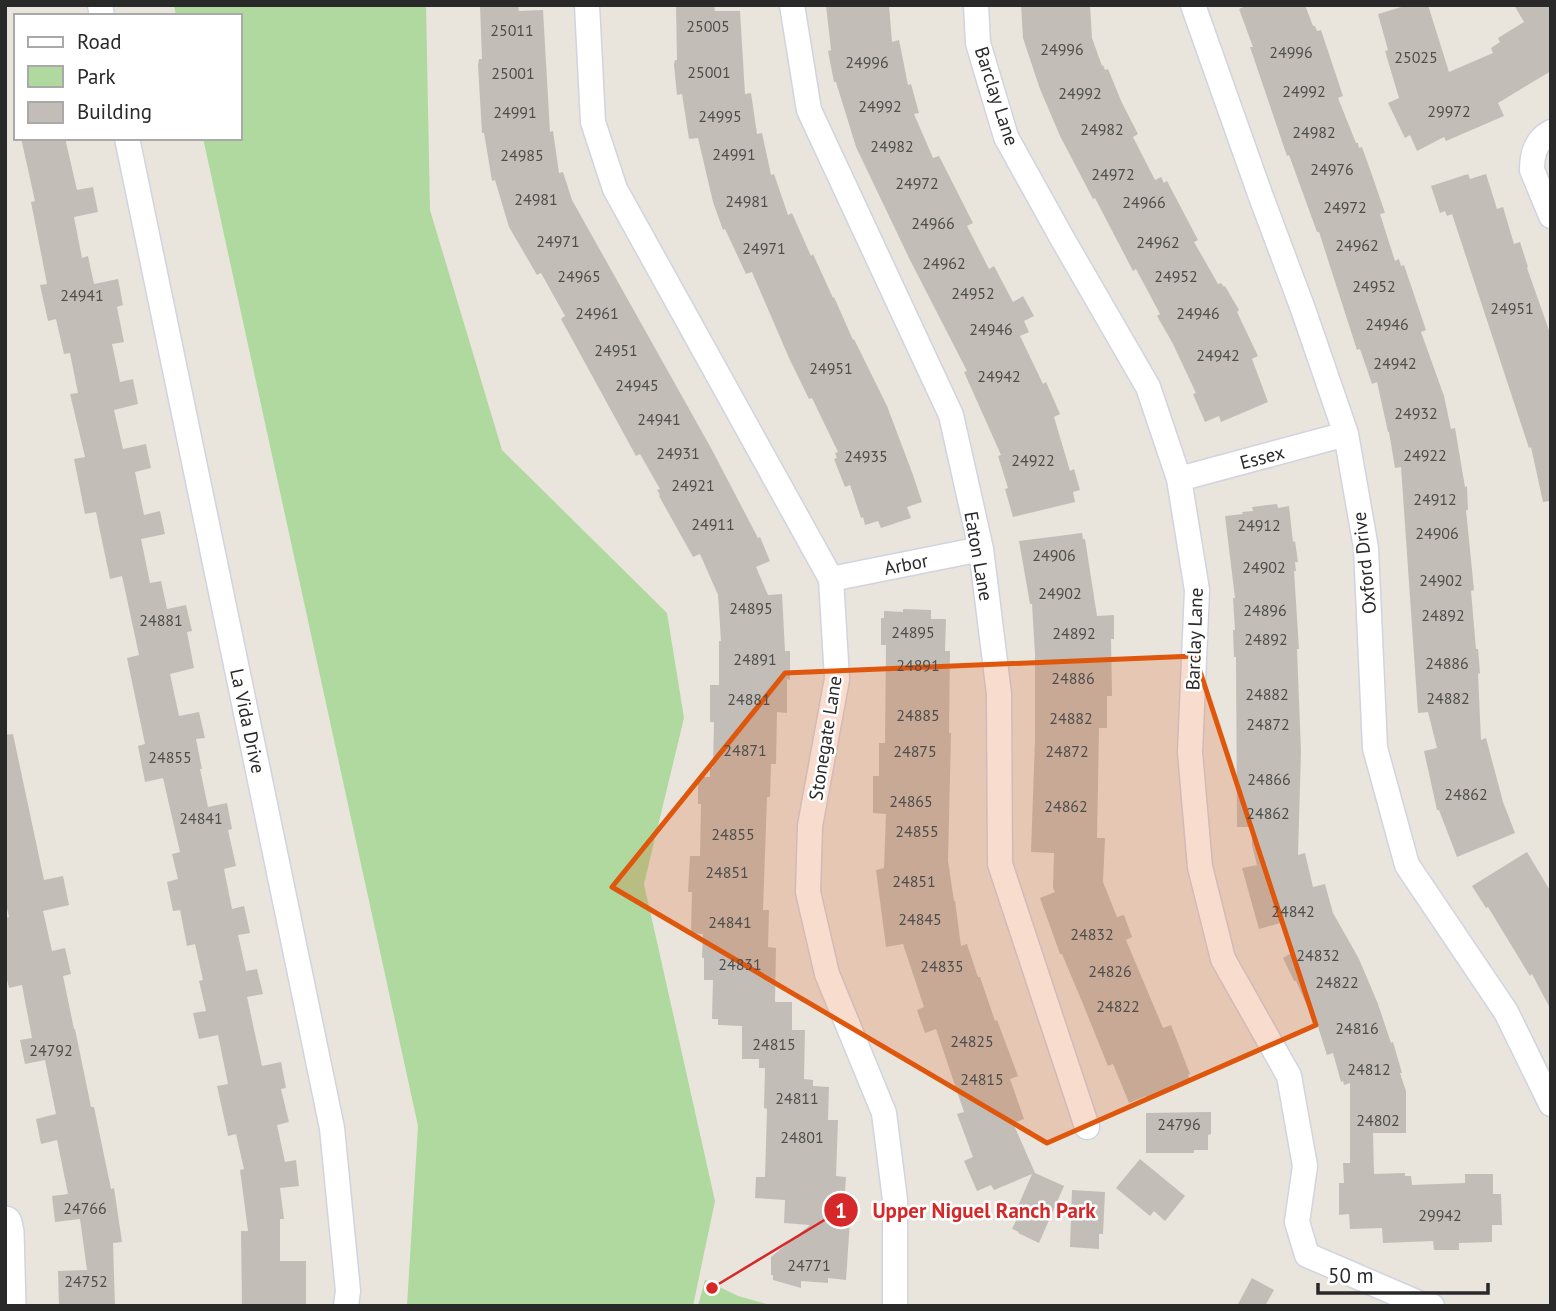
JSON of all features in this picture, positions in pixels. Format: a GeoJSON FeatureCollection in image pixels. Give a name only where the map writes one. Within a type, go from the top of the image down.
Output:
{"type":"FeatureCollection","features":[{"type":"Feature","properties":{"kind":"street","name":"Stonegate Lane"},"geometry":{"type":"LineString","coordinates":[[587,5],[593,122],[615,189],[831,579],[837,679],[810,825],[808,892],[827,974],[884,1113],[895,1200],[895,1306]]}},
{"type":"Feature","properties":{"kind":"street","name":"Eaton Lane"},"geometry":{"type":"LineString","coordinates":[[792,5],[809,110],[951,415],[981,549],[999,694],[1000,864],[1087,1127]]}},
{"type":"Feature","properties":{"kind":"street","name":"Barclay Lane"},"geometry":{"type":"LineString","coordinates":[[976,5],[978,43],[1006,137],[1148,387],[1179,479],[1197,590],[1190,752],[1200,867],[1223,959],[1289,1076],[1305,1166],[1297,1222],[1307,1255],[1423,1305],[1432,1306]]}},
{"type":"Feature","properties":{"kind":"street","name":"Oxford Drive"},"geometry":{"type":"LineString","coordinates":[[1193,5],[1346,434],[1367,548],[1375,748],[1407,865],[1506,1012],[1551,1104]]}},
{"type":"Feature","properties":{"kind":"street"},"geometry":{"type":"LineString","coordinates":[[1551,132],[1542,136],[1534,152],[1532,170],[1551,216]]}},
{"type":"Feature","properties":{"kind":"street","name":"La Vida Drive"},"geometry":{"type":"LineString","coordinates":[[127,140],[332,1128],[348,1291],[346,1306]]}},
{"type":"Feature","properties":{"kind":"street","name":"Essex"},"geometry":{"type":"LineString","coordinates":[[1179,479],[1346,434]]}},
{"type":"Feature","properties":{"kind":"street","name":"Arbor"},"geometry":{"type":"LineString","coordinates":[[831,579],[981,549]]}},
{"type":"Feature","properties":{"kind":"street"},"geometry":{"type":"LineString","coordinates":[[6,1229],[9,1306]]}},
{"type":"Feature","properties":{"kind":"highlighted area"},"geometry":{"type":"Polygon","coordinates":[[[1195,656],[1316,1025],[1047,1143],[612,887],[785,673],[1195,656]]]}},
{"type":"Feature","properties":{"kind":"green space"},"geometry":{"type":"Polygon","coordinates":[[[174,5],[426,5],[430,210],[502,450],[667,613],[684,718],[644,884],[715,1201],[693,1306],[407,1306],[418,1126],[203,140],[242,140],[242,14],[176,14],[174,5]]]}},
{"type":"Feature","properties":{"kind":"green space"},"geometry":{"type":"Polygon","coordinates":[[[705,1280],[738,1296],[774,1306],[698,1306],[705,1280]]]}},
{"type":"Feature","properties":{"kind":"building"},"geometry":{"type":"Polygon","coordinates":[[[480,5],[518,5],[519,11],[543,10],[550,132],[553,131],[559,173],[563,172],[572,200],[711,448],[758,538],[760,537],[770,561],[756,567],[768,595],[782,594],[785,651],[790,651],[790,680],[787,679],[787,713],[777,712],[776,764],[771,764],[770,797],[767,797],[763,910],[769,910],[768,947],[776,948],[775,1002],[792,1002],[792,1030],[805,1030],[804,1079],[813,1080],[813,1086],[829,1087],[828,1120],[838,1120],[836,1176],[846,1177],[844,1206],[851,1206],[846,1280],[828,1278],[828,1283],[801,1281],[801,1288],[773,1280],[771,1275],[771,1257],[810,1225],[784,1223],[785,1200],[755,1198],[756,1177],[765,1177],[765,1068],[759,1068],[759,1059],[742,1059],[742,1026],[718,1025],[718,1019],[712,1019],[713,980],[704,980],[703,934],[691,933],[692,892],[688,892],[690,856],[700,856],[701,804],[698,804],[698,777],[710,777],[710,768],[713,768],[714,722],[710,722],[710,685],[719,685],[721,641],[718,595],[700,554],[693,557],[659,496],[657,490],[660,489],[640,454],[636,456],[561,319],[565,316],[541,273],[537,275],[509,227],[495,180],[492,181],[482,133],[478,65],[479,59],[482,59],[480,5]]]}},
{"type":"Feature","properties":{"kind":"building"},"geometry":{"type":"Polygon","coordinates":[[[676,5],[714,5],[715,11],[740,11],[745,94],[751,93],[757,134],[762,133],[771,175],[774,174],[788,215],[792,213],[887,406],[922,502],[907,507],[911,518],[881,528],[878,521],[865,525],[850,485],[845,487],[834,459],[837,458],[835,453],[838,452],[789,358],[752,272],[746,274],[725,229],[723,230],[713,202],[698,138],[689,139],[682,94],[677,95],[674,65],[677,60],[676,5]]]}},
{"type":"Feature","properties":{"kind":"building"},"geometry":{"type":"Polygon","coordinates":[[[826,5],[889,5],[892,42],[899,40],[908,85],[911,84],[919,113],[914,114],[933,158],[939,156],[973,223],[967,226],[989,269],[994,266],[1013,302],[1023,296],[1034,316],[1024,321],[1029,332],[1020,336],[1043,384],[1046,382],[1060,414],[1054,417],[1070,471],[1074,469],[1080,490],[1073,492],[1075,502],[1013,517],[998,456],[1001,455],[964,372],[967,371],[856,147],[834,82],[828,51],[831,50],[826,5]]]}},
{"type":"Feature","properties":{"kind":"building"},"geometry":{"type":"Polygon","coordinates":[[[1021,5],[1090,5],[1092,38],[1102,66],[1105,70],[1108,69],[1138,134],[1133,137],[1155,180],[1161,177],[1164,183],[1167,181],[1198,240],[1194,242],[1218,284],[1225,286],[1239,310],[1237,312],[1258,356],[1252,359],[1268,402],[1221,422],[1219,416],[1205,422],[1193,394],[1196,393],[1157,316],[1160,314],[1136,269],[1133,271],[1060,136],[1040,89],[1023,38],[1021,5]]]}},
{"type":"Feature","properties":{"kind":"building"},"geometry":{"type":"Polygon","coordinates":[[[1248,5],[1305,5],[1313,26],[1317,31],[1321,30],[1343,96],[1338,98],[1356,143],[1359,148],[1362,147],[1372,175],[1385,213],[1380,214],[1395,261],[1399,259],[1401,266],[1404,265],[1426,330],[1421,332],[1444,396],[1451,429],[1455,428],[1465,487],[1467,486],[1466,510],[1474,590],[1471,591],[1480,673],[1481,740],[1486,738],[1503,802],[1515,833],[1457,857],[1437,810],[1424,751],[1437,748],[1428,712],[1418,713],[1401,467],[1395,468],[1377,382],[1372,384],[1360,349],[1357,350],[1319,232],[1289,155],[1287,156],[1250,47],[1253,47],[1239,9],[1248,5]]]}},
{"type":"Feature","properties":{"kind":"building"},"geometry":{"type":"Polygon","coordinates":[[[1408,5],[1428,5],[1449,72],[1493,53],[1491,48],[1500,42],[1498,38],[1524,22],[1514,5],[1551,5],[1551,71],[1498,103],[1504,116],[1446,141],[1444,137],[1417,151],[1410,135],[1405,138],[1388,103],[1399,98],[1385,51],[1388,50],[1378,14],[1408,5]]]}},
{"type":"Feature","properties":{"kind":"building"},"geometry":{"type":"Polygon","coordinates":[[[21,140],[65,140],[77,190],[93,187],[98,212],[74,217],[82,258],[88,256],[94,284],[118,279],[123,305],[117,307],[124,342],[112,344],[120,382],[133,379],[138,404],[114,410],[123,449],[146,444],[151,468],[135,472],[144,515],[160,511],[165,534],[141,539],[150,583],[161,581],[167,609],[186,605],[192,631],[187,632],[194,668],[170,674],[179,716],[199,712],[205,738],[196,739],[208,807],[227,803],[232,829],[228,830],[236,866],[224,869],[232,909],[244,906],[250,933],[238,935],[246,971],[257,969],[263,994],[247,997],[262,1066],[281,1062],[286,1088],[281,1089],[289,1122],[277,1125],[285,1162],[296,1160],[299,1186],[280,1188],[284,1219],[280,1219],[280,1261],[306,1261],[306,1306],[242,1306],[241,1231],[248,1231],[240,1170],[244,1169],[236,1134],[228,1136],[217,1086],[228,1084],[218,1035],[199,1039],[193,1013],[206,1011],[199,981],[203,980],[195,944],[187,946],[180,910],[173,911],[167,882],[178,879],[172,854],[180,852],[163,778],[145,782],[138,746],[145,744],[127,658],[139,655],[122,576],[110,579],[96,512],[85,514],[74,459],[85,457],[70,394],[78,393],[70,353],[64,354],[56,319],[48,321],[40,285],[47,284],[31,202],[35,201],[21,140]]]}},
{"type":"Feature","properties":{"kind":"building"},"geometry":{"type":"Polygon","coordinates":[[[1468,174],[1470,179],[1486,174],[1497,209],[1503,207],[1514,244],[1520,242],[1551,336],[1551,501],[1543,502],[1531,447],[1529,448],[1452,214],[1447,216],[1445,211],[1440,213],[1431,186],[1468,174]]]}},
{"type":"Feature","properties":{"kind":"building"},"geometry":{"type":"Polygon","coordinates":[[[1277,504],[1278,508],[1289,506],[1298,562],[1295,562],[1294,571],[1301,751],[1298,855],[1305,853],[1313,887],[1325,884],[1333,913],[1359,959],[1391,1043],[1393,1042],[1406,1091],[1406,1133],[1373,1133],[1374,1174],[1405,1173],[1405,1176],[1411,1176],[1412,1185],[1465,1183],[1465,1174],[1493,1174],[1493,1194],[1501,1194],[1502,1225],[1492,1225],[1492,1242],[1459,1243],[1459,1250],[1434,1250],[1433,1241],[1383,1243],[1382,1228],[1350,1229],[1349,1214],[1339,1215],[1339,1183],[1344,1183],[1343,1163],[1350,1163],[1350,1083],[1344,1085],[1343,1081],[1341,1082],[1333,1053],[1327,1055],[1312,1008],[1309,1010],[1283,958],[1293,952],[1284,922],[1259,929],[1242,868],[1257,865],[1252,845],[1252,827],[1237,827],[1236,657],[1233,630],[1235,598],[1225,516],[1253,511],[1252,507],[1277,504]]]}},
{"type":"Feature","properties":{"kind":"building"},"geometry":{"type":"Polygon","coordinates":[[[1082,533],[1097,616],[1114,615],[1114,639],[1111,639],[1112,696],[1107,696],[1107,728],[1099,728],[1097,838],[1105,838],[1103,882],[1117,917],[1124,915],[1132,937],[1126,940],[1163,1028],[1171,1025],[1190,1074],[1190,1080],[1129,1103],[1113,1064],[1108,1066],[1060,954],[1040,898],[1055,892],[1054,853],[1031,852],[1035,654],[1032,604],[1019,541],[1082,533]]]}},
{"type":"Feature","properties":{"kind":"building"},"geometry":{"type":"Polygon","coordinates":[[[903,609],[931,610],[931,619],[946,619],[945,651],[950,651],[951,733],[948,861],[961,946],[967,944],[1018,1076],[1010,1079],[1024,1119],[1013,1123],[1035,1173],[1064,1186],[1039,1243],[1012,1229],[1019,1214],[1015,1213],[1032,1174],[994,1190],[991,1185],[977,1191],[964,1161],[973,1157],[957,1114],[964,1112],[936,1029],[925,1033],[917,1010],[924,1007],[903,944],[886,947],[876,870],[884,868],[886,814],[873,813],[873,776],[879,776],[879,743],[885,743],[886,645],[881,645],[881,618],[884,618],[884,611],[903,612],[903,609]]]}},
{"type":"Feature","properties":{"kind":"building"},"geometry":{"type":"Polygon","coordinates":[[[13,734],[44,880],[63,876],[69,905],[43,911],[52,951],[65,948],[71,974],[63,976],[91,1107],[94,1107],[111,1189],[114,1188],[122,1242],[113,1243],[115,1306],[59,1306],[58,1271],[87,1270],[80,1219],[55,1222],[52,1196],[68,1194],[57,1140],[41,1144],[36,1119],[56,1114],[45,1060],[25,1064],[20,1040],[32,1038],[22,985],[9,988],[5,971],[5,918],[9,917],[5,900],[5,735],[13,734]]]}},
{"type":"Feature","properties":{"kind":"building"},"geometry":{"type":"Polygon","coordinates":[[[1527,852],[1551,892],[1551,1010],[1532,974],[1530,976],[1472,886],[1527,852]]]}},
{"type":"Feature","properties":{"kind":"building"},"geometry":{"type":"Polygon","coordinates":[[[1211,1112],[1208,1150],[1194,1150],[1194,1153],[1146,1153],[1146,1113],[1211,1112]]]}},
{"type":"Feature","properties":{"kind":"building"},"geometry":{"type":"Polygon","coordinates":[[[1140,1159],[1185,1196],[1165,1221],[1154,1211],[1150,1216],[1116,1188],[1140,1159]]]}},
{"type":"Feature","properties":{"kind":"building"},"geometry":{"type":"Polygon","coordinates":[[[1072,1190],[1105,1192],[1103,1234],[1099,1234],[1099,1249],[1070,1247],[1072,1190]]]}},
{"type":"Feature","properties":{"kind":"building"},"geometry":{"type":"Polygon","coordinates":[[[1252,1278],[1274,1290],[1265,1306],[1237,1306],[1252,1278]]]}},
{"type":"Feature","properties":{"kind":"place","name":"Upper Niguel Ranch Park"},"geometry":{"type":"Point","coordinates":[712,1288]}}]}
